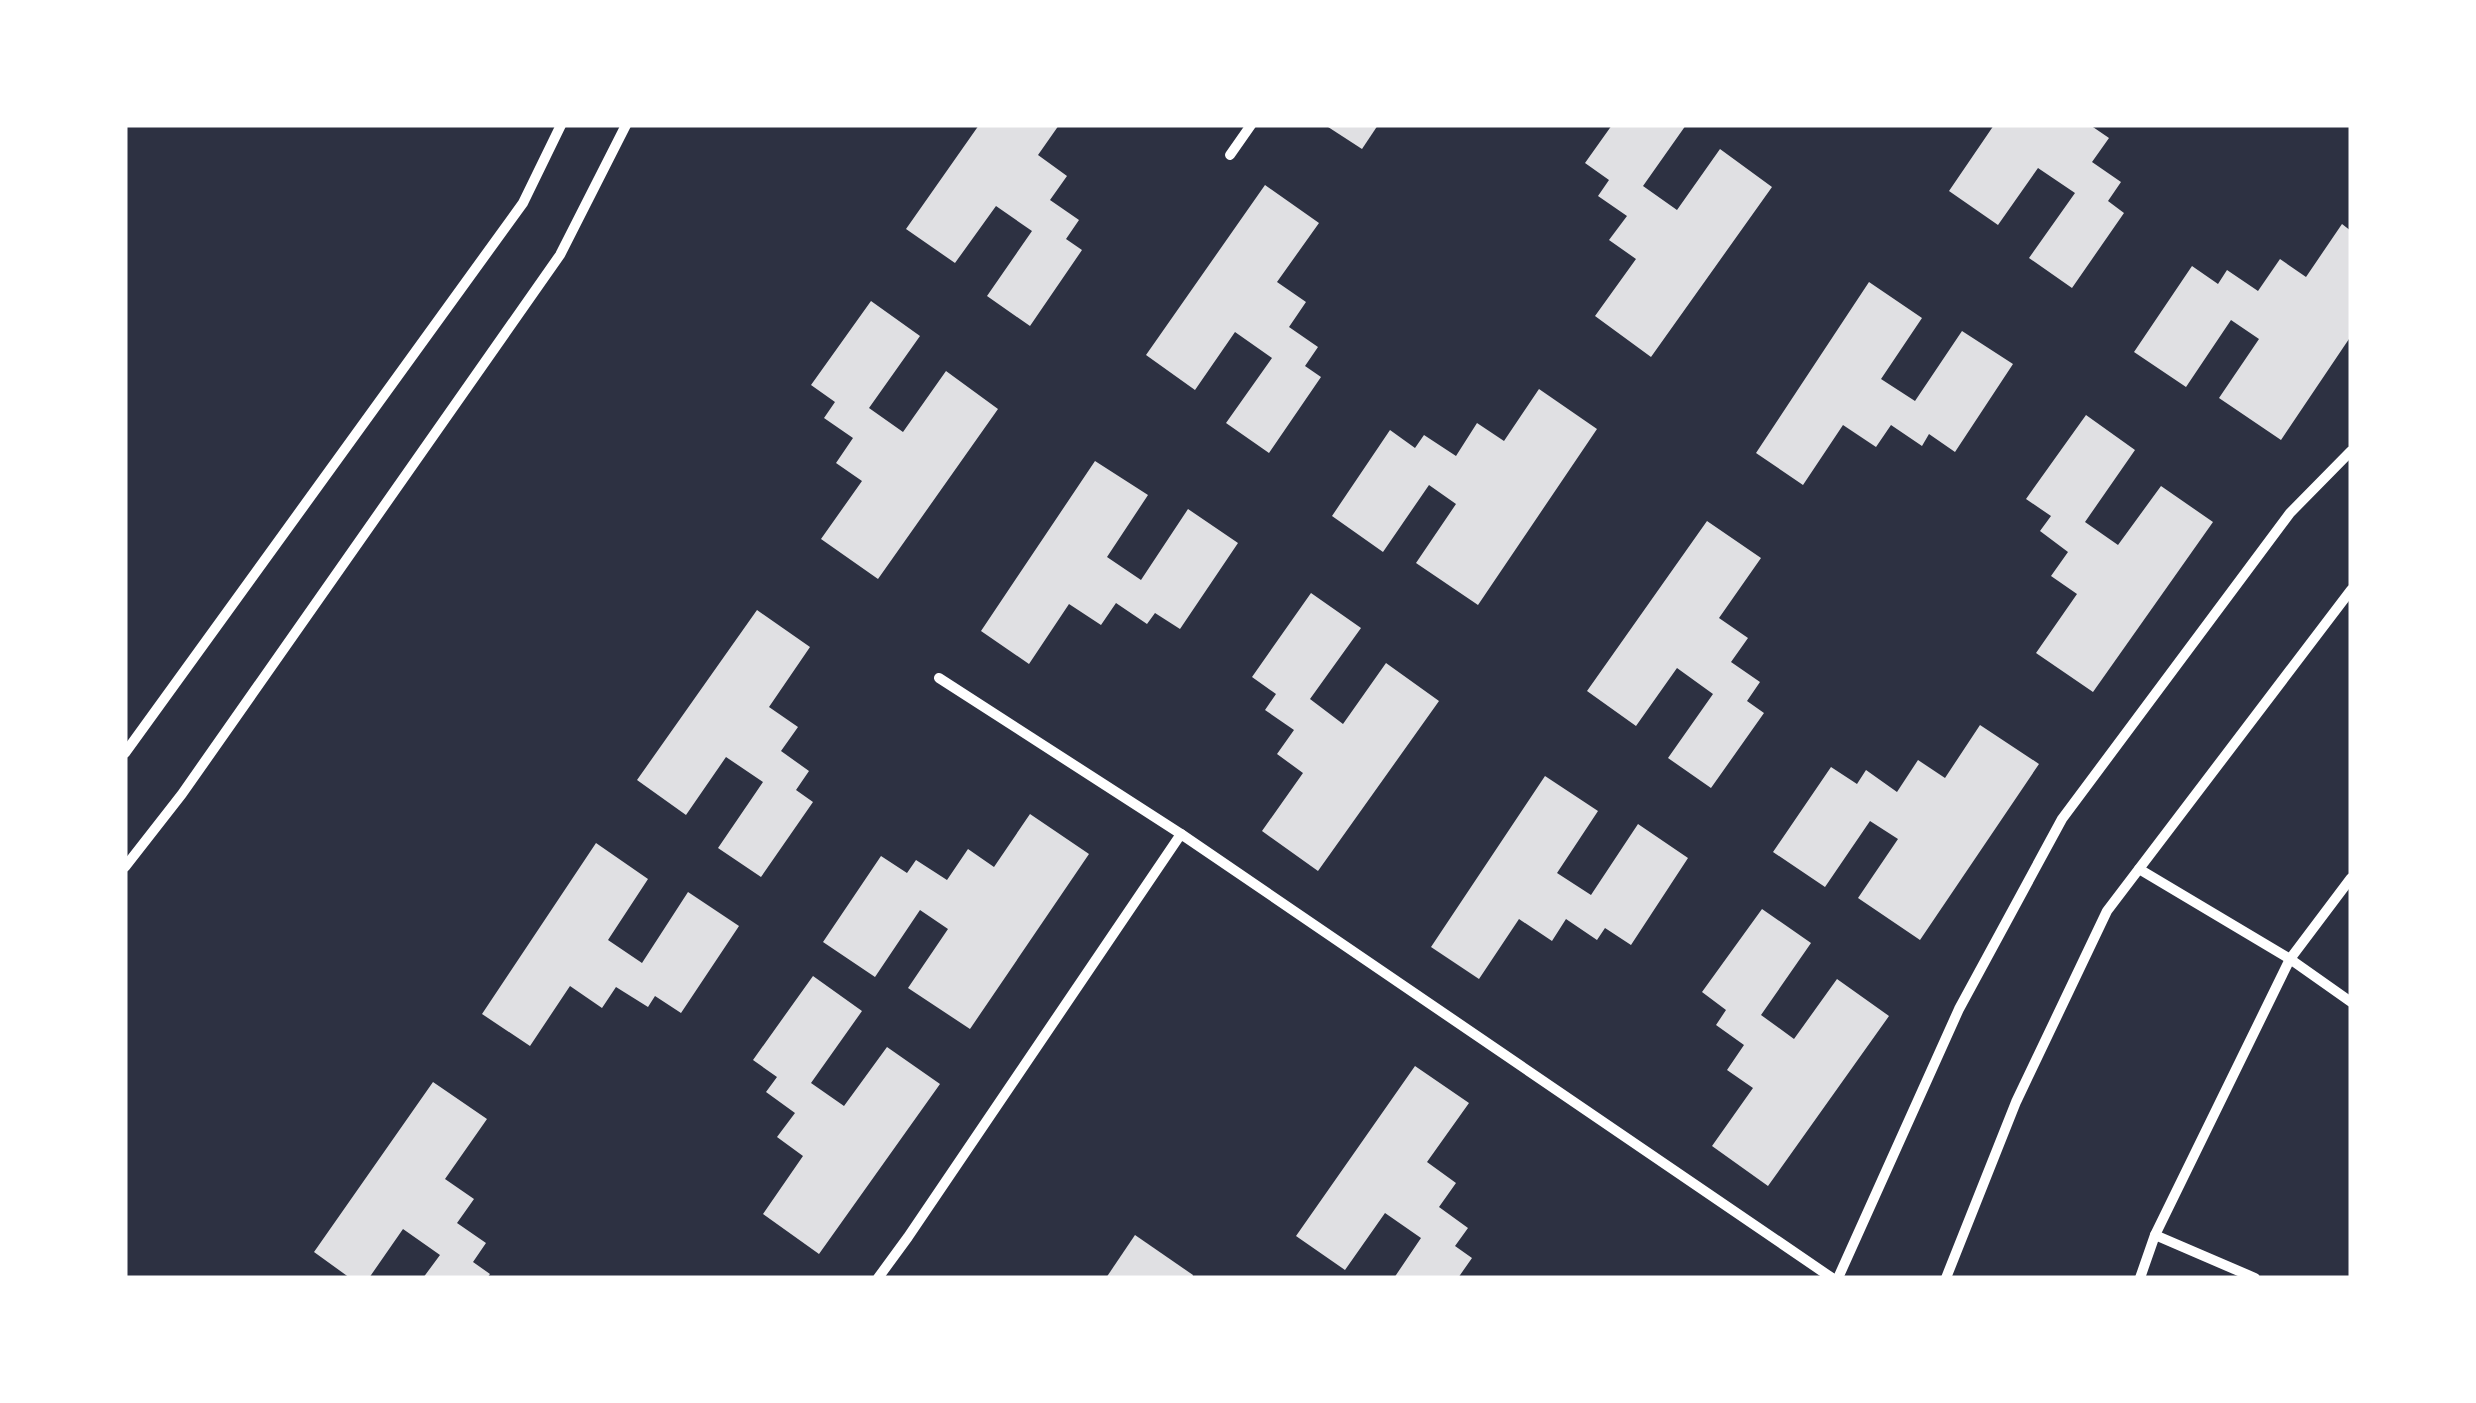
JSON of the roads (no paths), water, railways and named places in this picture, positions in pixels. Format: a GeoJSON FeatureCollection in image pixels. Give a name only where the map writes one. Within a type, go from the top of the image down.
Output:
{"type":"FeatureCollection","features":[{"type":"Feature","properties":{"kind":"street"},"geometry":{"type":"LineString","coordinates":[[125,752],[523,203],[561,125]]}},
{"type":"Feature","properties":{"kind":"street"},"geometry":{"type":"LineString","coordinates":[[125,866],[182,794],[560,255],[626,125]]}},
{"type":"Feature","properties":{"kind":"street"},"geometry":{"type":"LineString","coordinates":[[1230,155],[1251,125]]}},
{"type":"Feature","properties":{"kind":"street"},"geometry":{"type":"LineString","coordinates":[[939,678],[1181,834],[1835,1278],[1960,1010],[2062,820],[2290,513],[2351,451]]}},
{"type":"Feature","properties":{"kind":"street"},"geometry":{"type":"LineString","coordinates":[[1946,1278],[2016,1102],[2108,911],[2351,590]]}},
{"type":"Feature","properties":{"kind":"street"},"geometry":{"type":"LineString","coordinates":[[878,1278],[1181,834]]}},
{"type":"Feature","properties":{"kind":"street"},"geometry":{"type":"LineString","coordinates":[[2139,869],[2290,959],[2351,1002]]}},
{"type":"Feature","properties":{"kind":"street"},"geometry":{"type":"LineString","coordinates":[[2140,1278],[2155,1236],[2290,959],[2351,878]]}},
{"type":"Feature","properties":{"kind":"street"},"geometry":{"type":"LineString","coordinates":[[2155,1236],[2255,1278]]}}]}
